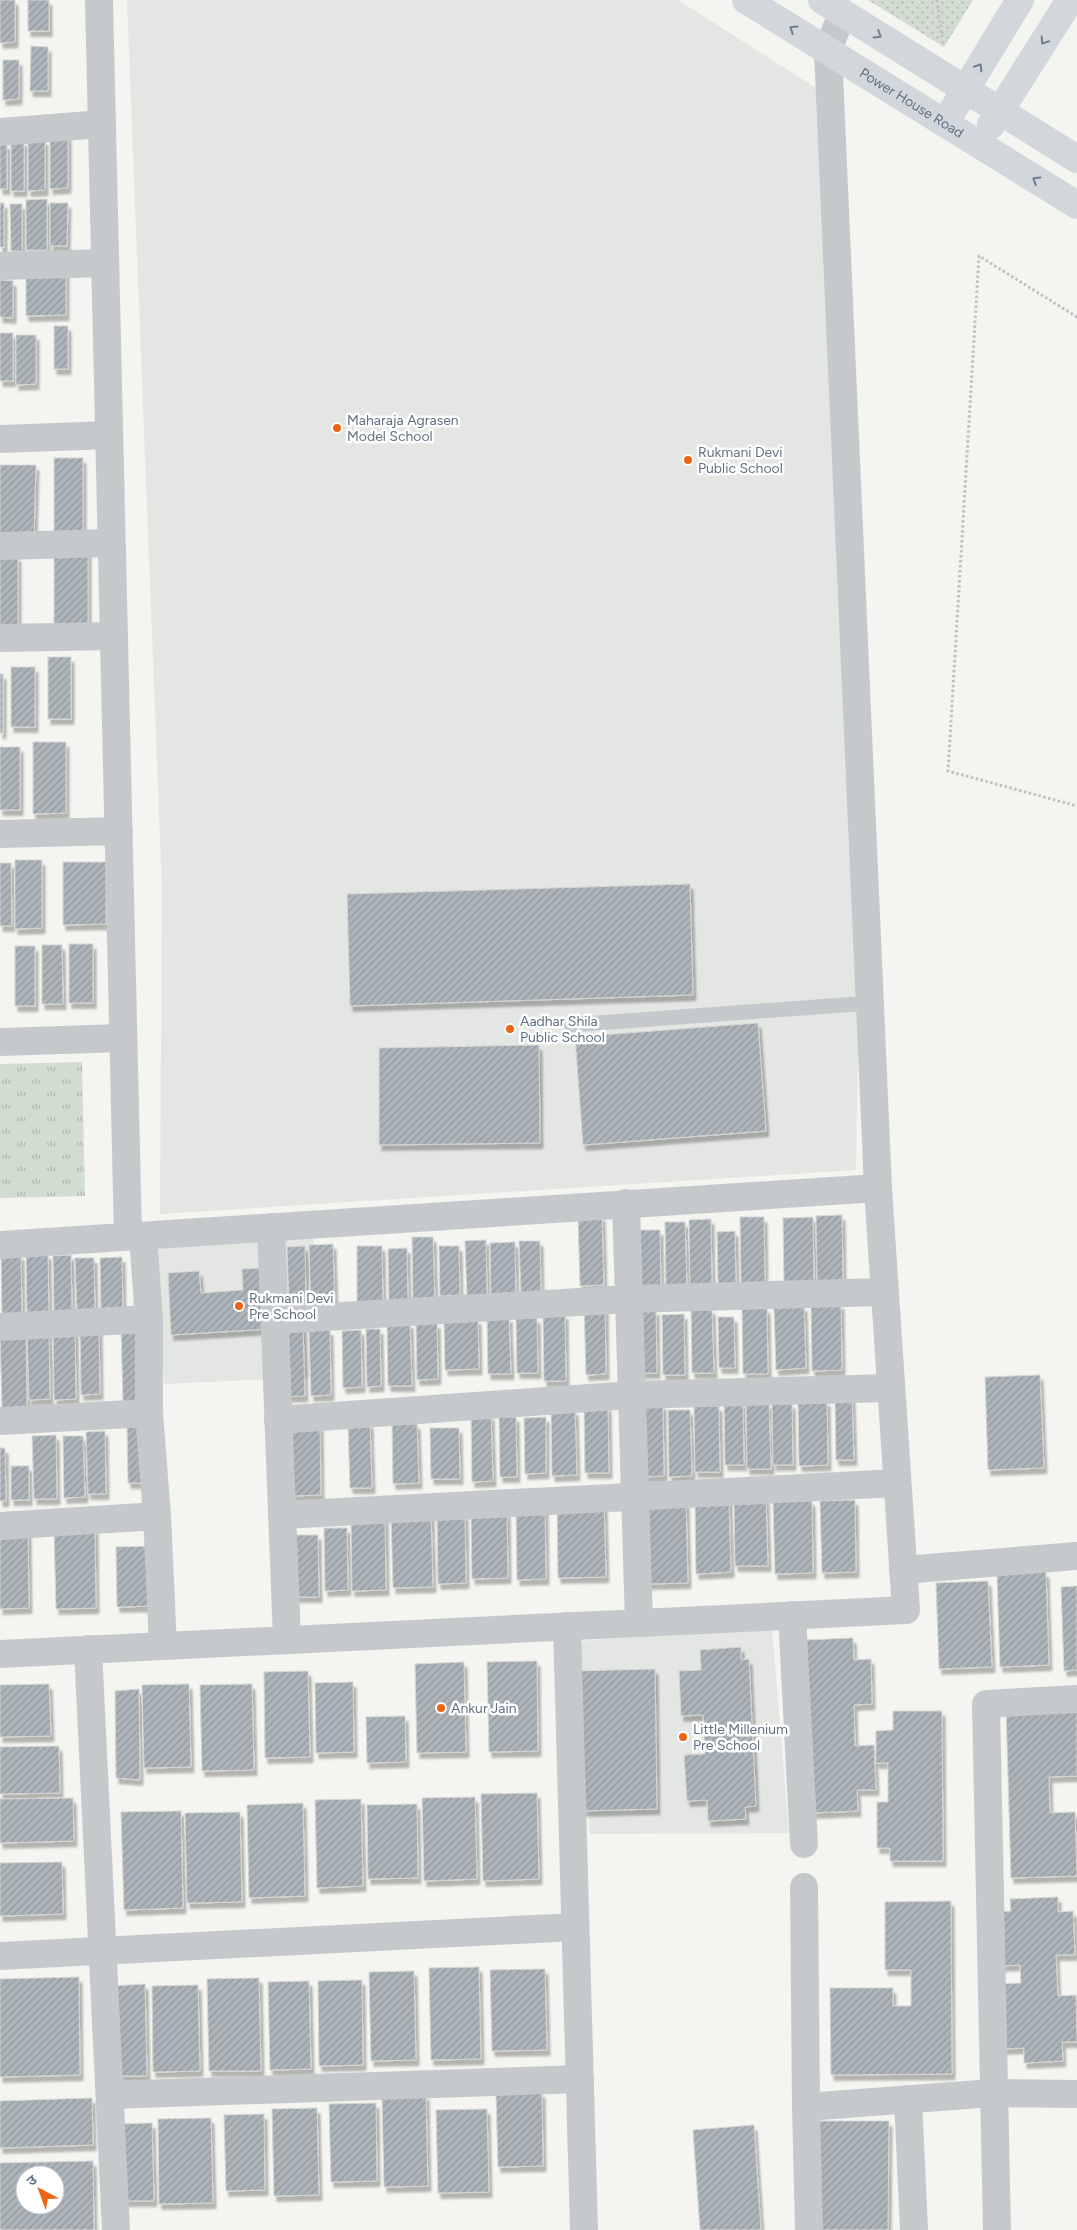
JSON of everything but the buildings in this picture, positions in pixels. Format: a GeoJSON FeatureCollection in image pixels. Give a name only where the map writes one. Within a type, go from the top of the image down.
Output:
{"type":"FeatureCollection","features":[{"type":"Feature","properties":{"kind":"street"},"geometry":{"type":"LineString","coordinates":[[99,0],[123,1038],[136,1236],[149,1319],[149,1413],[158,1516],[162,1646]]}},
{"type":"Feature","properties":{"kind":"street","name":"Power House Road"},"geometry":{"type":"LineString","coordinates":[[746,0],[1077,205]]}},
{"type":"Feature","properties":{"kind":"street"},"geometry":{"type":"LineString","coordinates":[[944,123],[1020,0]]}},
{"type":"Feature","properties":{"kind":"street"},"geometry":{"type":"LineString","coordinates":[[979,144],[1070,0]]}},
{"type":"Feature","properties":{"kind":"street"},"geometry":{"type":"LineString","coordinates":[[0,1654],[906,1610],[878,1188],[828,50],[832,6],[1077,159]]}},
{"type":"Feature","properties":{"kind":"street"},"geometry":{"type":"LineString","coordinates":[[0,132],[102,124]]}},
{"type":"Feature","properties":{"kind":"street"},"geometry":{"type":"LineString","coordinates":[[0,266],[105,262]]}},
{"type":"Feature","properties":{"kind":"street"},"geometry":{"type":"LineString","coordinates":[[0,438],[109,434]]}},
{"type":"Feature","properties":{"kind":"street"},"geometry":{"type":"LineString","coordinates":[[0,546],[111,543]]}},
{"type":"Feature","properties":{"kind":"street"},"geometry":{"type":"LineString","coordinates":[[0,638],[114,636]]}},
{"type":"Feature","properties":{"kind":"street"},"geometry":{"type":"LineString","coordinates":[[0,834],[118,831]]}},
{"type":"Feature","properties":{"kind":"street"},"geometry":{"type":"LineString","coordinates":[[0,1042],[123,1038]]}},
{"type":"Feature","properties":{"kind":"street"},"geometry":{"type":"LineString","coordinates":[[0,1245],[878,1188]]}},
{"type":"Feature","properties":{"kind":"street"},"geometry":{"type":"LineString","coordinates":[[626,1203],[639,1622]]}},
{"type":"Feature","properties":{"kind":"street"},"geometry":{"type":"LineString","coordinates":[[271,1227],[287,1640]]}},
{"type":"Feature","properties":{"kind":"street"},"geometry":{"type":"LineString","coordinates":[[276,1320],[629,1299],[884,1292]]}},
{"type":"Feature","properties":{"kind":"street"},"geometry":{"type":"LineString","coordinates":[[0,1327],[149,1319]]}},
{"type":"Feature","properties":{"kind":"street"},"geometry":{"type":"LineString","coordinates":[[278,1420],[631,1394],[890,1388]]}},
{"type":"Feature","properties":{"kind":"street"},"geometry":{"type":"LineString","coordinates":[[0,1421],[149,1413]]}},
{"type":"Feature","properties":{"kind":"street"},"geometry":{"type":"LineString","coordinates":[[282,1515],[635,1495],[897,1483]]}},
{"type":"Feature","properties":{"kind":"street"},"geometry":{"type":"LineString","coordinates":[[0,1526],[158,1516]]}},
{"type":"Feature","properties":{"kind":"street"},"geometry":{"type":"LineString","coordinates":[[903,1570],[1077,1556]]}},
{"type":"Feature","properties":{"kind":"street"},"geometry":{"type":"LineString","coordinates":[[792,1615],[804,1844]]}},
{"type":"Feature","properties":{"kind":"street"},"geometry":{"type":"LineString","coordinates":[[567,1626],[584,2230]]}},
{"type":"Feature","properties":{"kind":"street"},"geometry":{"type":"LineString","coordinates":[[88,1649],[101,1951],[111,2095],[116,2230]]}},
{"type":"Feature","properties":{"kind":"street"},"geometry":{"type":"LineString","coordinates":[[997,2230],[986,1704],[1077,1699]]}},
{"type":"Feature","properties":{"kind":"street"},"geometry":{"type":"LineString","coordinates":[[804,1887],[809,2230]]}},
{"type":"Feature","properties":{"kind":"street"},"geometry":{"type":"LineString","coordinates":[[0,1956],[575,1927]]}},
{"type":"Feature","properties":{"kind":"street"},"geometry":{"type":"LineString","coordinates":[[111,2095],[580,2079]]}},
{"type":"Feature","properties":{"kind":"street"},"geometry":{"type":"LineString","coordinates":[[806,2106],[993,2093],[1077,2094]]}},
{"type":"Feature","properties":{"kind":"street"},"geometry":{"type":"LineString","coordinates":[[908,2099],[914,2230]]}},
{"type":"Feature","properties":{"kind":"lane"},"geometry":{"type":"LineString","coordinates":[[571,1025],[870,1003]]}},
{"type":"Feature","properties":{"kind":"path"},"geometry":{"type":"LineString","coordinates":[[1077,317],[979,256],[948,771],[1077,806]]}},
{"type":"Feature","properties":{"kind":"shaded area"},"geometry":{"type":"Polygon","coordinates":[[[127,0],[678,0],[827,95],[862,825],[856,1170],[160,1214],[162,888],[127,0]]]}},
{"type":"Feature","properties":{"kind":"shaded area","name":"Rukmani Devi Pre School"},"geometry":{"type":"Polygon","coordinates":[[[313,1224],[320,1377],[164,1384],[157,1235],[313,1224]]]}},
{"type":"Feature","properties":{"kind":"shaded area","name":"Little Millenium Pre School"},"geometry":{"type":"Polygon","coordinates":[[[772,1627],[789,1833],[590,1834],[580,1641],[772,1627]]]}},
{"type":"Feature","properties":{"kind":"green space"},"geometry":{"type":"Polygon","coordinates":[[[868,0],[973,0],[944,47],[868,0]]]}},
{"type":"Feature","properties":{"kind":"green space"},"geometry":{"type":"Polygon","coordinates":[[[82,1062],[85,1196],[0,1198],[0,1064],[82,1062]]]}},
{"type":"Feature","properties":{"kind":"place","name":"Maharaja Agrasen Model School"},"geometry":{"type":"Point","coordinates":[337,428]}},
{"type":"Feature","properties":{"kind":"place","name":"Rukmani Devi Public School"},"geometry":{"type":"Point","coordinates":[688,460]}},
{"type":"Feature","properties":{"kind":"place","name":"Aadhar Shila Public School"},"geometry":{"type":"Point","coordinates":[510,1029]}},
{"type":"Feature","properties":{"kind":"place","name":"Rukmani Devi Pre School"},"geometry":{"type":"Point","coordinates":[239,1306]}},
{"type":"Feature","properties":{"kind":"place","name":"Ankur Jain"},"geometry":{"type":"Point","coordinates":[441,1708]}},
{"type":"Feature","properties":{"kind":"place","name":"Little Millenium Pre School"},"geometry":{"type":"Point","coordinates":[683,1737]}}]}
